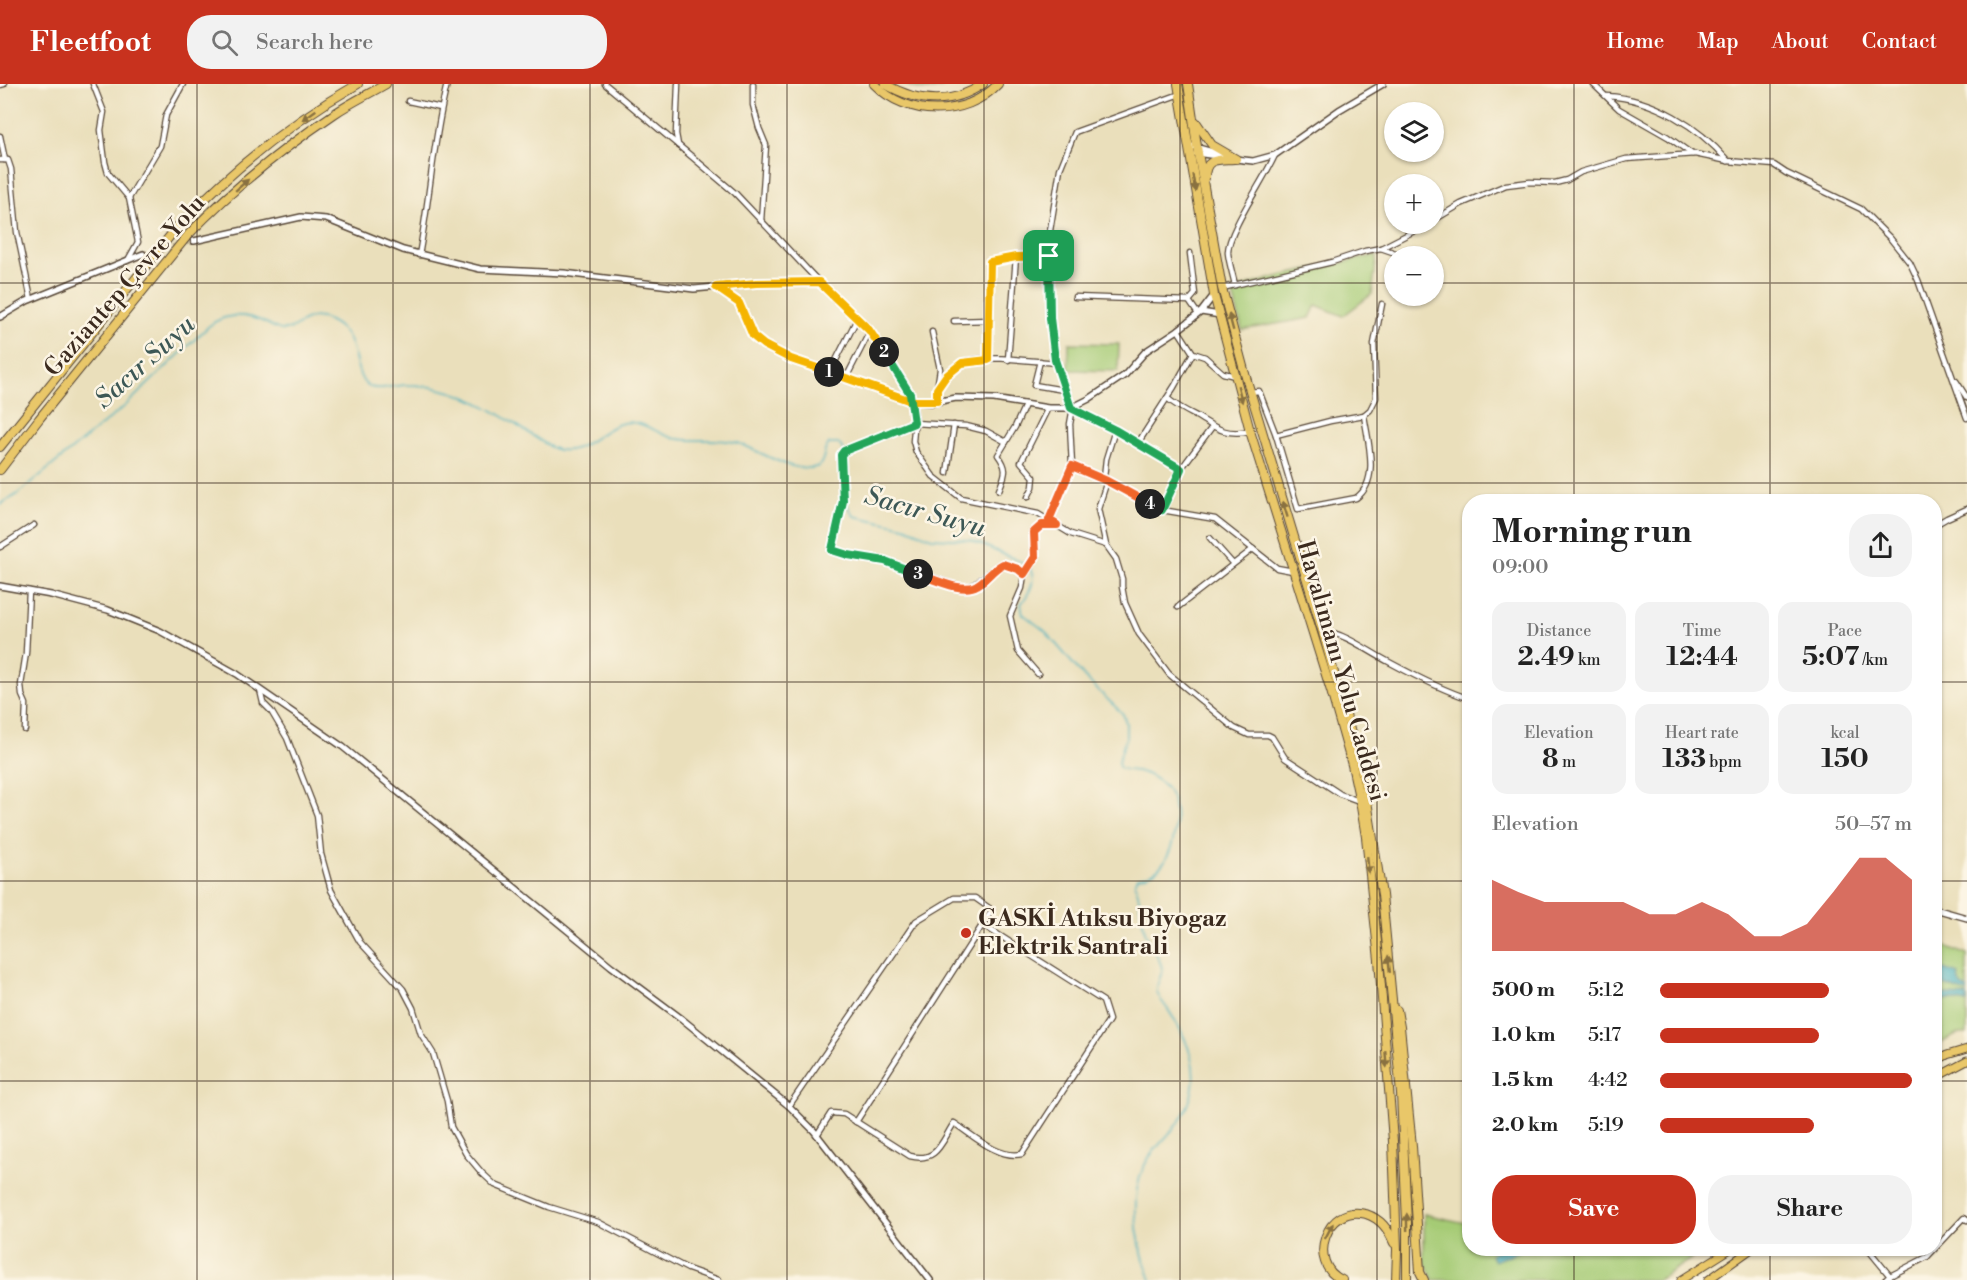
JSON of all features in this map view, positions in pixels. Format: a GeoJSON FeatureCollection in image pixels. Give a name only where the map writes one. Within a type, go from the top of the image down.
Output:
{"type":"FeatureCollection","features":[{"type":"Feature","properties":{"kind":"highway","name":"Gaziantep Çevre Yolu"},"geometry":{"type":"LineString","coordinates":[[0,447],[173,232],[195,208],[283,134],[328,101],[358,84]]}},
{"type":"Feature","properties":{"kind":"highway","name":"Gaziantep Çevre Yolu"},"geometry":{"type":"LineString","coordinates":[[0,470],[204,218],[291,145],[336,112],[386,84]]}},
{"type":"Feature","properties":{"kind":"highway"},"geometry":{"type":"LineString","coordinates":[[874,84],[893,99],[906,105],[931,110],[961,106],[981,97],[998,84]]}},
{"type":"Feature","properties":{"kind":"highway"},"geometry":{"type":"LineString","coordinates":[[885,84],[909,96],[932,100],[958,97],[983,84]]}},
{"type":"Feature","properties":{"kind":"highway","name":"Havalimanı Yolu Caddesi"},"geometry":{"type":"LineString","coordinates":[[1178,84],[1205,194],[1222,288],[1250,392],[1322,630],[1363,776],[1381,884],[1401,1094],[1407,1221],[1407,1280]]}},
{"type":"Feature","properties":{"kind":"highway","name":"Havalimanı Yolu Caddesi"},"geometry":{"type":"LineString","coordinates":[[1188,84],[1192,111],[1193,149],[1214,296],[1250,431],[1329,684],[1360,802],[1366,837],[1378,960],[1393,1141],[1396,1280]]}},
{"type":"Feature","properties":{"kind":"highway"},"geometry":{"type":"LineString","coordinates":[[1192,111],[1203,135],[1218,149],[1236,159]]}},
{"type":"Feature","properties":{"kind":"highway"},"geometry":{"type":"LineString","coordinates":[[1205,194],[1205,171],[1209,162],[1236,159]]}},
{"type":"Feature","properties":{"kind":"highway"},"geometry":{"type":"LineString","coordinates":[[1391,984],[1400,1027],[1407,1086],[1417,1241],[1420,1272],[1424,1280]]}},
{"type":"Feature","properties":{"kind":"highway"},"geometry":{"type":"LineString","coordinates":[[1342,1280],[1333,1276],[1327,1267],[1323,1249],[1328,1229],[1341,1216],[1359,1213],[1379,1220],[1387,1228],[1397,1250]]}},
{"type":"Feature","properties":{"kind":"main road"},"geometry":{"type":"LineString","coordinates":[[1942,1058],[1967,1049]]}},
{"type":"Feature","properties":{"kind":"main road"},"geometry":{"type":"LineString","coordinates":[[1942,1074],[1967,1061]]}},
{"type":"Feature","properties":{"kind":"main road"},"geometry":{"type":"LineString","coordinates":[[1681,1280],[1719,1256]]}},
{"type":"Feature","properties":{"kind":"main road"},"geometry":{"type":"LineString","coordinates":[[1708,1280],[1742,1256]]}},
{"type":"Feature","properties":{"kind":"street"},"geometry":{"type":"LineString","coordinates":[[93,84],[104,112],[101,130],[108,173],[129,198],[138,242],[128,261]]}},
{"type":"Feature","properties":{"kind":"street"},"geometry":{"type":"LineString","coordinates":[[129,198],[160,146],[166,115],[183,84]]}},
{"type":"Feature","properties":{"kind":"street"},"geometry":{"type":"LineString","coordinates":[[419,255],[441,108],[447,84]]}},
{"type":"Feature","properties":{"kind":"street"},"geometry":{"type":"LineString","coordinates":[[605,84],[735,193],[819,282],[870,331],[910,394],[915,452],[933,476],[961,498],[1038,514],[1071,534],[1106,545]]}},
{"type":"Feature","properties":{"kind":"street"},"geometry":{"type":"LineString","coordinates":[[678,84],[676,134],[678,145]]}},
{"type":"Feature","properties":{"kind":"street"},"geometry":{"type":"LineString","coordinates":[[753,84],[753,105],[766,145],[761,221]]}},
{"type":"Feature","properties":{"kind":"street"},"geometry":{"type":"LineString","coordinates":[[1193,149],[1236,159],[1253,160],[1275,155],[1339,110],[1383,84]]}},
{"type":"Feature","properties":{"kind":"street"},"geometry":{"type":"LineString","coordinates":[[1593,84],[1619,109],[1668,137],[1692,154]]}},
{"type":"Feature","properties":{"kind":"street"},"geometry":{"type":"LineString","coordinates":[[1049,520],[1072,466],[1071,408],[1056,363],[1050,318],[1049,237],[1060,169],[1075,132],[1179,94]]}},
{"type":"Feature","properties":{"kind":"street"},"geometry":{"type":"LineString","coordinates":[[1607,96],[1624,97],[1680,118],[1713,144],[1728,161]]}},
{"type":"Feature","properties":{"kind":"street"},"geometry":{"type":"LineString","coordinates":[[408,101],[441,108]]}},
{"type":"Feature","properties":{"kind":"street"},"geometry":{"type":"LineString","coordinates":[[0,136],[3,160],[8,160],[11,169],[16,232],[32,299]]}},
{"type":"Feature","properties":{"kind":"street"},"geometry":{"type":"LineString","coordinates":[[1444,214],[1461,204],[1506,185],[1530,182],[1555,183],[1567,180],[1581,172],[1626,159],[1692,154],[1728,161],[1774,165],[1868,214],[1910,263],[1967,418]]}},
{"type":"Feature","properties":{"kind":"street"},"geometry":{"type":"LineString","coordinates":[[1235,285],[1228,251],[1231,240],[1275,155]]}},
{"type":"Feature","properties":{"kind":"street"},"geometry":{"type":"LineString","coordinates":[[194,242],[302,216],[326,219],[419,255],[480,269],[564,273],[694,289],[756,283],[819,282]]}},
{"type":"Feature","properties":{"kind":"street"},"geometry":{"type":"LineString","coordinates":[[1222,288],[1381,248],[1408,234]]}},
{"type":"Feature","properties":{"kind":"street"},"geometry":{"type":"LineString","coordinates":[[1189,301],[1195,294],[1191,253]]}},
{"type":"Feature","properties":{"kind":"street"},"geometry":{"type":"LineString","coordinates":[[0,317],[32,299],[143,254]]}},
{"type":"Feature","properties":{"kind":"street"},"geometry":{"type":"LineString","coordinates":[[988,360],[990,262],[1016,257],[1049,256]]}},
{"type":"Feature","properties":{"kind":"street"},"geometry":{"type":"LineString","coordinates":[[1008,360],[1016,257]]}},
{"type":"Feature","properties":{"kind":"street"},"geometry":{"type":"LineString","coordinates":[[716,287],[739,303],[753,336],[764,345],[791,359],[911,401],[957,398],[994,399],[1047,408],[1071,408],[1125,375],[1146,351],[1178,330],[1199,313],[1214,296]]}},
{"type":"Feature","properties":{"kind":"street"},"geometry":{"type":"LineString","coordinates":[[1075,297],[1189,301],[1199,313],[1220,315]]}},
{"type":"Feature","properties":{"kind":"street"},"geometry":{"type":"LineString","coordinates":[[1276,435],[1364,415],[1370,410],[1376,398],[1373,359],[1382,304]]}},
{"type":"Feature","properties":{"kind":"street"},"geometry":{"type":"LineString","coordinates":[[830,372],[857,319]]}},
{"type":"Feature","properties":{"kind":"street"},"geometry":{"type":"LineString","coordinates":[[954,321],[990,320]]}},
{"type":"Feature","properties":{"kind":"street"},"geometry":{"type":"LineString","coordinates":[[1178,330],[1193,352],[1205,357],[1223,374],[1235,376]]}},
{"type":"Feature","properties":{"kind":"street"},"geometry":{"type":"LineString","coordinates":[[846,378],[870,331]]}},
{"type":"Feature","properties":{"kind":"street"},"geometry":{"type":"LineString","coordinates":[[932,332],[940,369],[937,401]]}},
{"type":"Feature","properties":{"kind":"street"},"geometry":{"type":"LineString","coordinates":[[1138,443],[1193,352]]}},
{"type":"Feature","properties":{"kind":"street"},"geometry":{"type":"LineString","coordinates":[[937,389],[946,376],[962,363],[1008,360],[1056,363]]}},
{"type":"Feature","properties":{"kind":"street"},"geometry":{"type":"LineString","coordinates":[[1040,362],[1034,385],[1064,390]]}},
{"type":"Feature","properties":{"kind":"street"},"geometry":{"type":"LineString","coordinates":[[1954,378],[1967,398]]}},
{"type":"Feature","properties":{"kind":"street"},"geometry":{"type":"LineString","coordinates":[[1250,392],[1259,391],[1276,435],[1298,509],[1356,498],[1362,494],[1369,477],[1370,464],[1364,415]]}},
{"type":"Feature","properties":{"kind":"street"},"geometry":{"type":"LineString","coordinates":[[1167,398],[1212,427],[1228,432],[1250,431]]}},
{"type":"Feature","properties":{"kind":"street"},"geometry":{"type":"LineString","coordinates":[[999,490],[1006,470],[998,455],[1025,405]]}},
{"type":"Feature","properties":{"kind":"street"},"geometry":{"type":"LineString","coordinates":[[1028,497],[1033,487],[1034,477],[1021,462],[1047,408]]}},
{"type":"Feature","properties":{"kind":"street"},"geometry":{"type":"LineString","coordinates":[[1071,408],[1115,430],[1181,469]]}},
{"type":"Feature","properties":{"kind":"street"},"geometry":{"type":"LineString","coordinates":[[1006,442],[986,431],[954,425],[914,423],[843,453],[843,501],[832,550],[885,561],[965,589],[978,584],[993,569],[1003,564],[1025,573]]}},
{"type":"Feature","properties":{"kind":"street"},"geometry":{"type":"LineString","coordinates":[[947,473],[954,425]]}},
{"type":"Feature","properties":{"kind":"street"},"geometry":{"type":"LineString","coordinates":[[1162,510],[1181,469],[1212,427]]}},
{"type":"Feature","properties":{"kind":"street"},"geometry":{"type":"LineString","coordinates":[[1115,430],[1104,466],[1104,477],[1107,481],[1098,509],[1106,545],[1116,559],[1122,579],[1125,603],[1139,634],[1169,674],[1234,728],[1249,735],[1272,737],[1286,758],[1340,794],[1360,802]]}},
{"type":"Feature","properties":{"kind":"street"},"geometry":{"type":"LineString","coordinates":[[1072,466],[1107,481],[1162,510],[1215,519],[1277,568],[1293,571]]}},
{"type":"Feature","properties":{"kind":"street"},"geometry":{"type":"LineString","coordinates":[[1942,521],[1967,509]]}},
{"type":"Feature","properties":{"kind":"street"},"geometry":{"type":"LineString","coordinates":[[0,547],[34,525]]}},
{"type":"Feature","properties":{"kind":"street"},"geometry":{"type":"LineString","coordinates":[[1038,674],[1018,651],[1010,616],[1022,588],[1025,573],[1035,557],[1034,532],[1042,525],[1057,525]]}},
{"type":"Feature","properties":{"kind":"street"},"geometry":{"type":"LineString","coordinates":[[1210,538],[1233,564]]}},
{"type":"Feature","properties":{"kind":"street"},"geometry":{"type":"LineString","coordinates":[[1178,607],[1253,549]]}},
{"type":"Feature","properties":{"kind":"street"},"geometry":{"type":"LineString","coordinates":[[0,586],[51,595],[108,610],[160,631],[237,674],[343,747],[611,966],[682,1019],[789,1106],[817,1135],[930,1280]]}},
{"type":"Feature","properties":{"kind":"street"},"geometry":{"type":"LineString","coordinates":[[25,730],[27,704],[22,695],[21,685],[26,653],[29,591]]}},
{"type":"Feature","properties":{"kind":"street"},"geometry":{"type":"LineString","coordinates":[[1322,630],[1340,633],[1400,668],[1462,696]]}},
{"type":"Feature","properties":{"kind":"street"},"geometry":{"type":"LineString","coordinates":[[260,690],[263,703],[271,711],[287,738],[317,815],[321,854],[331,890],[360,942],[403,989],[413,1008],[421,1034],[433,1053],[447,1101],[451,1127],[466,1154],[495,1185],[549,1207],[598,1222],[688,1269],[719,1280]]}},
{"type":"Feature","properties":{"kind":"street"},"geometry":{"type":"LineString","coordinates":[[789,1106],[916,921],[954,898],[975,898],[992,910],[856,1122]]}},
{"type":"Feature","properties":{"kind":"street"},"geometry":{"type":"LineString","coordinates":[[1942,911],[1967,918]]}},
{"type":"Feature","properties":{"kind":"street"},"geometry":{"type":"LineString","coordinates":[[817,1135],[831,1113],[844,1114],[910,1156],[921,1159],[928,1158],[935,1152],[954,1123],[1011,1157],[1022,1154],[1030,1144],[1109,1020],[1103,1001],[983,925]]}},
{"type":"Feature","properties":{"kind":"street"},"geometry":{"type":"LineString","coordinates":[[1942,1242],[1966,1217]]}},
{"type":"Feature","properties":{"kind":"street"},"geometry":{"type":"LineString","coordinates":[[1874,1256],[1890,1276]]}},
{"type":"Feature","properties":{"kind":"street"},"geometry":{"type":"LineString","coordinates":[[1885,1280],[1928,1256]]}},
{"type":"Feature","properties":{"kind":"green space"},"geometry":{"type":"Polygon","coordinates":[[[905,84],[949,84],[927,90],[905,84]]]}},
{"type":"Feature","properties":{"kind":"green space"},"geometry":{"type":"Polygon","coordinates":[[[1377,255],[1372,294],[1343,316],[1316,305],[1310,318],[1242,330],[1232,290],[1276,277],[1377,255]]]}},
{"type":"Feature","properties":{"kind":"green space"},"geometry":{"type":"Polygon","coordinates":[[[1069,343],[1119,344],[1118,371],[1068,370],[1069,343]]]}},
{"type":"Feature","properties":{"kind":"green space"},"geometry":{"type":"Polygon","coordinates":[[[1942,945],[1967,955],[1967,1034],[1958,1034],[1942,1042],[1942,945]]]}},
{"type":"Feature","properties":{"kind":"green space"},"geometry":{"type":"Polygon","coordinates":[[[1424,1214],[1462,1222],[1462,1256],[1696,1256],[1658,1280],[1433,1280],[1424,1260],[1424,1214]]]}},
{"type":"Feature","properties":{"kind":"water"},"geometry":{"type":"Polygon","coordinates":[[[1942,969],[1959,974],[1959,982],[1967,989],[1967,993],[1942,984],[1942,969]]]}},
{"type":"Feature","properties":{"kind":"water"},"geometry":{"type":"Polygon","coordinates":[[[1942,996],[1967,996],[1967,1003],[1942,1001],[1942,996]]]}},
{"type":"Feature","properties":{"kind":"water"},"geometry":{"type":"Polygon","coordinates":[[[1491,1256],[1507,1256],[1494,1261],[1491,1256]]]}},
{"type":"Feature","properties":{"kind":"waterway","name":"Sacır Suyu"},"geometry":{"type":"LineString","coordinates":[[0,504],[15,496],[125,406],[209,326],[231,316],[246,316],[283,330],[293,328],[315,317],[330,321],[347,336],[361,376],[368,386],[382,388],[420,385],[455,393],[484,406],[552,448],[564,450],[576,448],[607,430],[628,422],[640,424],[678,439],[723,440],[738,443],[799,468],[819,466],[829,444],[839,444],[844,451]]}},
{"type":"Feature","properties":{"kind":"waterway","name":"Sacır Suyu"},"geometry":{"type":"LineString","coordinates":[[845,456],[848,475],[847,505],[854,516],[905,527],[932,538],[971,540],[1028,565],[1033,581],[1021,604],[1023,614],[1045,631],[1085,678],[1123,714],[1126,723],[1126,738],[1118,762],[1119,767],[1152,777],[1171,795],[1175,828],[1170,851],[1159,868],[1138,877],[1135,883],[1145,933],[1161,965],[1158,994],[1184,1037],[1191,1056],[1194,1077],[1191,1098],[1183,1116],[1153,1152],[1144,1166],[1139,1181],[1136,1198],[1138,1232],[1151,1280]]}},
{"type":"Feature","properties":{"kind":"tunnel"},"geometry":{"type":"LineString","coordinates":[[143,254],[194,241]]}},
{"type":"Feature","properties":{"kind":"place","name":"GASKİ Atıksu Biyogaz Elektrik Santrali"},"geometry":{"type":"Point","coordinates":[966,933]}},
{"type":"Feature","properties":{"kind":"route"},"geometry":{"type":"LineString","coordinates":[[1049,256],[1016,257],[990,262],[988,360],[962,363],[946,376],[937,389],[937,401],[931,403],[911,401],[791,359],[764,345],[753,336],[739,303],[716,287],[756,283],[819,282],[869,330],[910,394],[911,401],[913,404],[914,423],[844,451],[841,455],[843,501],[832,550],[885,561],[965,589],[978,584],[993,569],[1003,564],[1018,569],[1024,574],[1026,572],[1035,557],[1034,532],[1042,525],[1057,525],[1049,520],[1072,466],[1107,481],[1162,510],[1181,469],[1115,430],[1071,408],[1055,360],[1050,318],[1049,256]]}}]}
